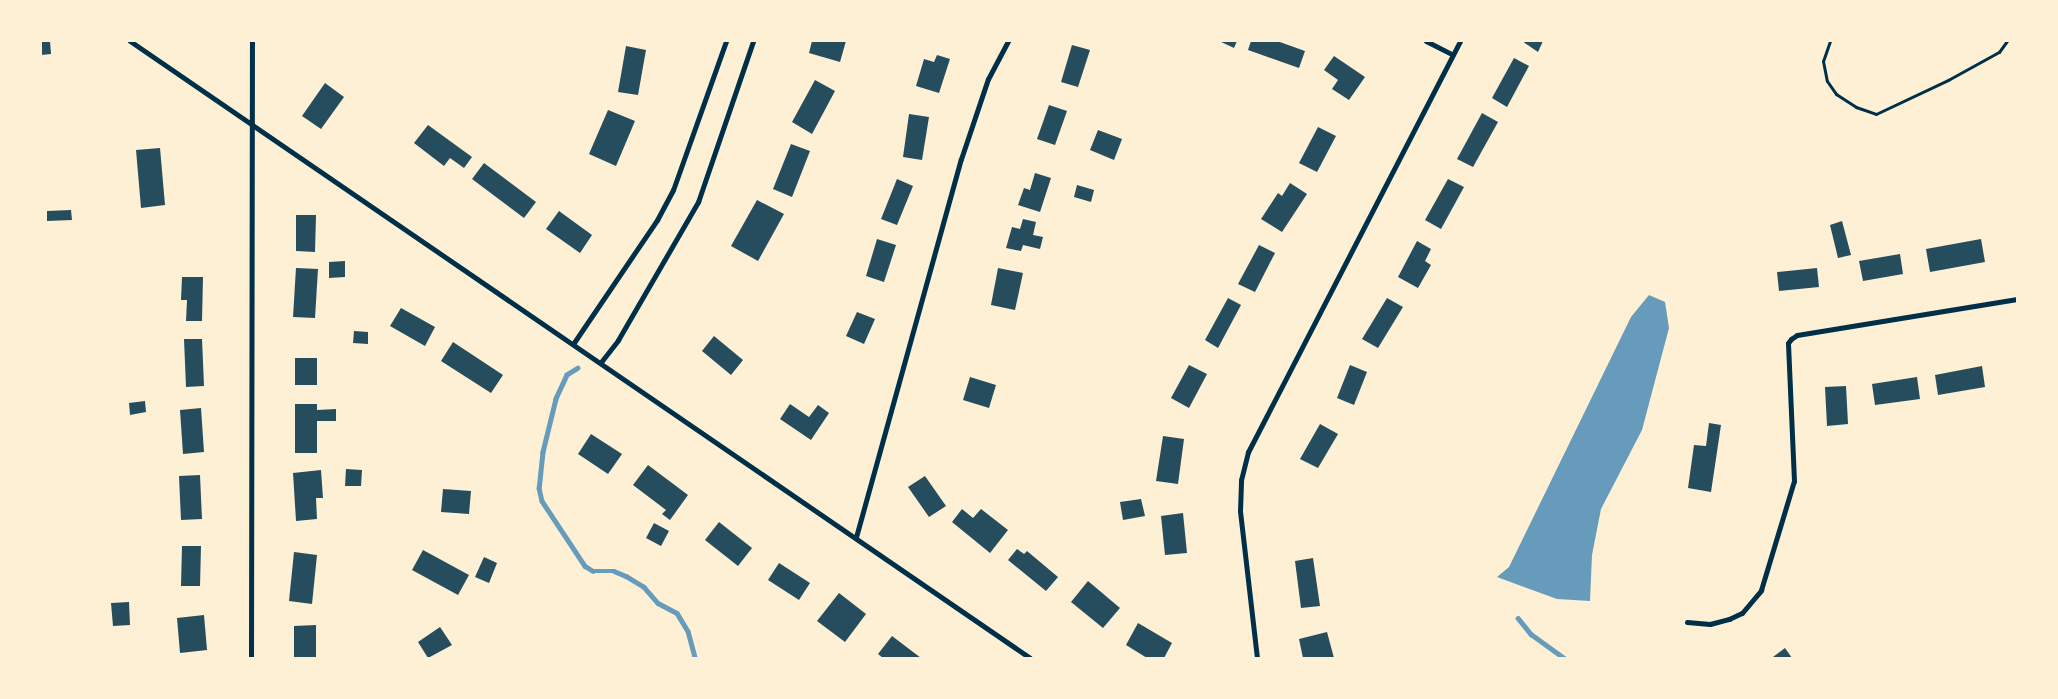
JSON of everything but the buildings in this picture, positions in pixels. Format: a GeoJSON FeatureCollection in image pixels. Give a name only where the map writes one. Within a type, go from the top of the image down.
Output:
{"type":"FeatureCollection","features":[{"type":"Feature","properties":{"kind":"street"},"geometry":{"type":"LineString","coordinates":[[130,41],[856,536],[1030,658]]}},
{"type":"Feature","properties":{"kind":"street"},"geometry":{"type":"LineString","coordinates":[[251,658],[252,41]]}},
{"type":"Feature","properties":{"kind":"street"},"geometry":{"type":"LineString","coordinates":[[573,344],[657,220],[673,190],[726,41]]}},
{"type":"Feature","properties":{"kind":"street"},"geometry":{"type":"LineString","coordinates":[[601,362],[618,340],[698,202],[753,41]]}},
{"type":"Feature","properties":{"kind":"street"},"geometry":{"type":"LineString","coordinates":[[856,536],[961,159],[988,79],[1008,41]]}},
{"type":"Feature","properties":{"kind":"street"},"geometry":{"type":"LineString","coordinates":[[1426,41],[1453,55]]}},
{"type":"Feature","properties":{"kind":"street"},"geometry":{"type":"LineString","coordinates":[[1256,658],[1240,511],[1241,480],[1248,452],[1460,41]]}},
{"type":"Feature","properties":{"kind":"street"},"geometry":{"type":"LineString","coordinates":[[1687,622],[1710,624],[1729,619],[1742,612],[1761,590],[1794,480],[1788,343],[1791,339],[1797,335],[2017,299]]}},
{"type":"Feature","properties":{"kind":"lane"},"geometry":{"type":"LineString","coordinates":[[1830,41],[1823,61],[1827,81],[1836,94],[1856,107],[1876,114],[1948,80],[1999,52],[2007,41]]}},
{"type":"Feature","properties":{"kind":"water"},"geometry":{"type":"Polygon","coordinates":[[[1649,295],[1665,302],[1669,328],[1642,430],[1601,509],[1592,555],[1590,601],[1557,599],[1497,577],[1509,567],[1631,317],[1649,295]]]}},
{"type":"Feature","properties":{"kind":"waterway"},"geometry":{"type":"LineString","coordinates":[[578,368],[567,375],[556,399],[543,452],[539,488],[542,501],[585,566],[593,571],[614,571],[626,576],[644,587],[658,603],[677,613],[688,631],[695,658]]}},
{"type":"Feature","properties":{"kind":"waterway"},"geometry":{"type":"LineString","coordinates":[[1518,618],[1531,634],[1564,658]]}}]}
